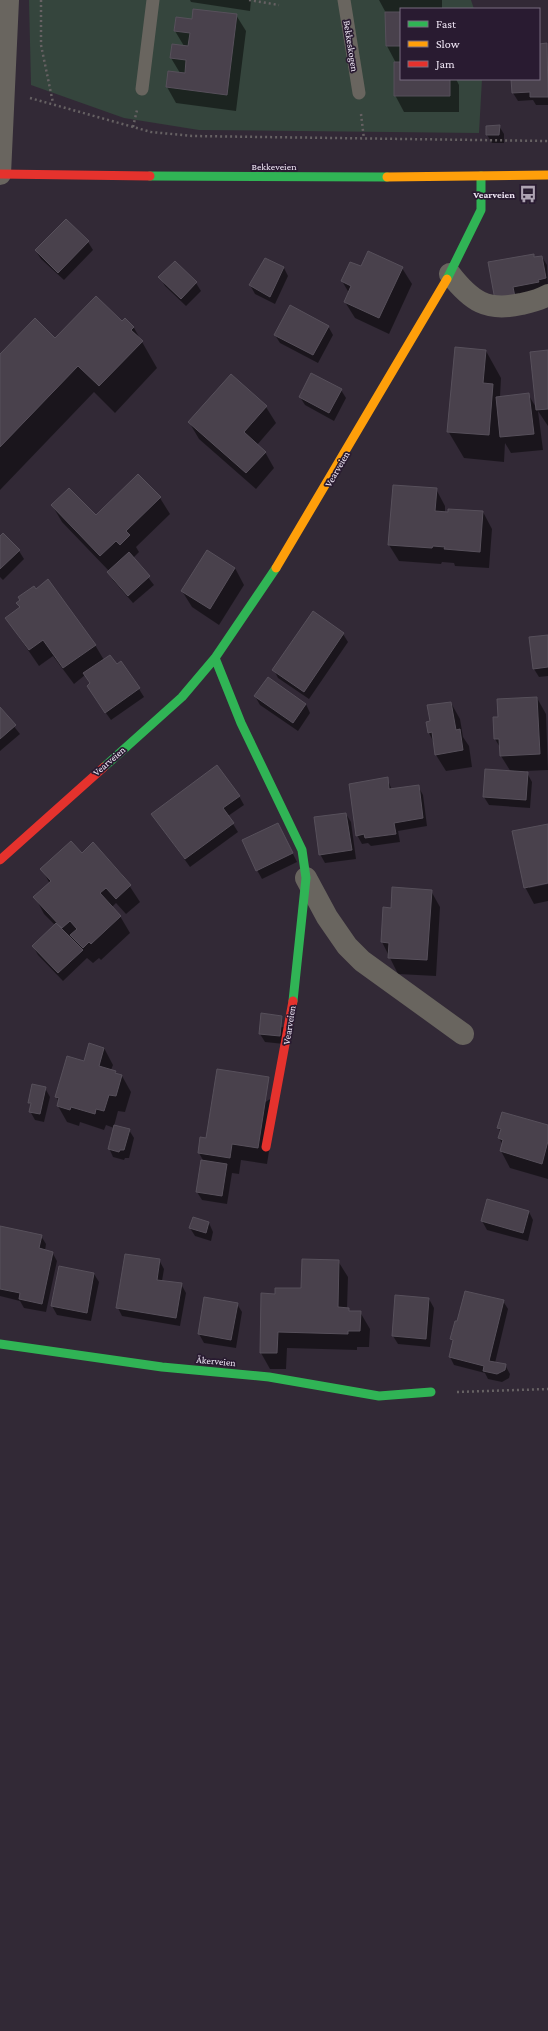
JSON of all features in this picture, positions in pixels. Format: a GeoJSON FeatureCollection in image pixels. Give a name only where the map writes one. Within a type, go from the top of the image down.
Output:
{"type":"FeatureCollection","features":[{"type":"Feature","properties":{"kind":"street"},"geometry":{"type":"LineString","coordinates":[[0,174],[8,0]]}},
{"type":"Feature","properties":{"kind":"street","name":"Bekkeveien"},"geometry":{"type":"LineString","coordinates":[[0,174],[145,177],[481,176],[548,174]]}},
{"type":"Feature","properties":{"kind":"street","name":"Vearveien"},"geometry":{"type":"LineString","coordinates":[[0,860],[75,791],[182,697],[215,658],[287,553],[450,274],[469,238],[481,210],[481,176]]}},
{"type":"Feature","properties":{"kind":"street"},"geometry":{"type":"LineString","coordinates":[[450,274],[461,288],[478,301],[493,307],[508,307],[548,295]]}},
{"type":"Feature","properties":{"kind":"street","name":"Vearveien"},"geometry":{"type":"LineString","coordinates":[[215,658],[241,724],[297,837],[302,850],[306,878],[292,1018],[266,1147]]}},
{"type":"Feature","properties":{"kind":"street","name":"Vearveien"},"geometry":{"type":"LineString","coordinates":[[306,878],[327,917],[347,946],[362,961],[463,1034]]}},
{"type":"Feature","properties":{"kind":"street","name":"Åkerveien"},"geometry":{"type":"LineString","coordinates":[[0,1344],[162,1367],[269,1377],[379,1396],[431,1392]]}},
{"type":"Feature","properties":{"kind":"lane"},"geometry":{"type":"LineString","coordinates":[[142,89],[153,0]]}},
{"type":"Feature","properties":{"kind":"lane","name":"Bekkeskogen"},"geometry":{"type":"LineString","coordinates":[[344,0],[359,93]]}},
{"type":"Feature","properties":{"kind":"path"},"geometry":{"type":"LineString","coordinates":[[42,0],[41,45],[54,104]]}},
{"type":"Feature","properties":{"kind":"path"},"geometry":{"type":"LineString","coordinates":[[249,0],[278,4]]}},
{"type":"Feature","properties":{"kind":"path"},"geometry":{"type":"LineString","coordinates":[[3,95],[38,99],[151,132],[192,136],[548,141]]}},
{"type":"Feature","properties":{"kind":"path"},"geometry":{"type":"LineString","coordinates":[[431,1392],[495,1392],[548,1389]]}},
{"type":"Feature","properties":{"kind":"green space"},"geometry":{"type":"Polygon","coordinates":[[[29,0],[471,0],[474,8],[400,8],[400,80],[482,80],[479,133],[199,130],[124,118],[31,85],[29,0]]]}},
{"type":"Feature","properties":{"kind":"building"},"geometry":{"type":"Polygon","coordinates":[[[193,9],[237,14],[227,95],[166,87],[168,71],[185,73],[186,60],[170,58],[172,44],[188,46],[190,33],[174,31],[176,17],[192,19],[193,9]]]}},
{"type":"Feature","properties":{"kind":"building"},"geometry":{"type":"Polygon","coordinates":[[[385,12],[400,12],[400,46],[386,46],[385,12]]]}},
{"type":"Feature","properties":{"kind":"building"},"geometry":{"type":"Polygon","coordinates":[[[547,43],[548,97],[530,97],[530,92],[512,93],[511,80],[540,80],[540,44],[547,43]]]}},
{"type":"Feature","properties":{"kind":"building"},"geometry":{"type":"Polygon","coordinates":[[[394,62],[400,62],[400,80],[450,80],[450,96],[394,96],[394,62]]]}},
{"type":"Feature","properties":{"kind":"building"},"geometry":{"type":"Polygon","coordinates":[[[500,125],[499,135],[486,135],[486,126],[500,125]]]}},
{"type":"Feature","properties":{"kind":"building"},"geometry":{"type":"Polygon","coordinates":[[[66,219],[89,241],[58,273],[35,250],[66,219]]]}},
{"type":"Feature","properties":{"kind":"building"},"geometry":{"type":"Polygon","coordinates":[[[368,251],[403,267],[379,318],[344,302],[351,286],[341,281],[350,262],[361,266],[368,251]]]}},
{"type":"Feature","properties":{"kind":"building"},"geometry":{"type":"Polygon","coordinates":[[[534,254],[534,257],[542,256],[546,278],[538,280],[539,282],[513,287],[515,297],[495,300],[488,262],[534,254]]]}},
{"type":"Feature","properties":{"kind":"building"},"geometry":{"type":"Polygon","coordinates":[[[265,258],[284,267],[270,297],[249,285],[265,258]]]}},
{"type":"Feature","properties":{"kind":"building"},"geometry":{"type":"Polygon","coordinates":[[[175,261],[197,282],[181,299],[158,277],[175,261]]]}},
{"type":"Feature","properties":{"kind":"building"},"geometry":{"type":"Polygon","coordinates":[[[96,296],[122,321],[125,318],[134,327],[131,330],[143,341],[99,386],[78,366],[0,447],[0,354],[35,318],[55,338],[96,296]]]}},
{"type":"Feature","properties":{"kind":"building"},"geometry":{"type":"Polygon","coordinates":[[[290,305],[329,326],[313,355],[274,335],[290,305]]]}},
{"type":"Feature","properties":{"kind":"building"},"geometry":{"type":"Polygon","coordinates":[[[455,347],[486,350],[483,383],[493,384],[489,435],[447,432],[455,347]]]}},
{"type":"Feature","properties":{"kind":"building"},"geometry":{"type":"Polygon","coordinates":[[[548,350],[548,409],[536,410],[530,352],[548,350]]]}},
{"type":"Feature","properties":{"kind":"building"},"geometry":{"type":"Polygon","coordinates":[[[311,373],[342,389],[329,413],[299,397],[311,373]]]}},
{"type":"Feature","properties":{"kind":"building"},"geometry":{"type":"Polygon","coordinates":[[[231,374],[267,406],[244,432],[266,452],[246,473],[188,422],[231,374]]]}},
{"type":"Feature","properties":{"kind":"building"},"geometry":{"type":"Polygon","coordinates":[[[529,393],[534,434],[500,437],[496,397],[529,393]]]}},
{"type":"Feature","properties":{"kind":"building"},"geometry":{"type":"Polygon","coordinates":[[[138,474],[161,497],[126,531],[130,535],[120,545],[116,541],[100,556],[51,505],[69,488],[96,515],[138,474]]]}},
{"type":"Feature","properties":{"kind":"building"},"geometry":{"type":"Polygon","coordinates":[[[393,485],[437,488],[435,511],[448,512],[448,509],[483,511],[480,552],[444,549],[445,547],[433,546],[432,548],[388,545],[393,485]]]}},
{"type":"Feature","properties":{"kind":"building"},"geometry":{"type":"Polygon","coordinates":[[[3,533],[20,550],[0,569],[0,536],[3,533]]]}},
{"type":"Feature","properties":{"kind":"building"},"geometry":{"type":"Polygon","coordinates":[[[207,550],[235,568],[210,609],[181,591],[207,550]]]}},
{"type":"Feature","properties":{"kind":"building"},"geometry":{"type":"Polygon","coordinates":[[[129,552],[150,576],[128,596],[107,572],[129,552]]]}},
{"type":"Feature","properties":{"kind":"building"},"geometry":{"type":"Polygon","coordinates":[[[48,579],[96,645],[63,668],[43,640],[29,650],[5,618],[20,607],[16,603],[20,600],[18,597],[34,586],[36,589],[48,579]]]}},
{"type":"Feature","properties":{"kind":"building"},"geometry":{"type":"Polygon","coordinates":[[[313,611],[344,633],[304,692],[272,670],[313,611]]]}},
{"type":"Feature","properties":{"kind":"building"},"geometry":{"type":"Polygon","coordinates":[[[548,635],[548,667],[533,669],[529,637],[548,635]]]}},
{"type":"Feature","properties":{"kind":"building"},"geometry":{"type":"Polygon","coordinates":[[[110,655],[117,664],[121,661],[140,688],[105,713],[87,686],[90,683],[83,673],[110,655]]]}},
{"type":"Feature","properties":{"kind":"building"},"geometry":{"type":"Polygon","coordinates":[[[268,677],[306,704],[293,723],[254,696],[268,677]]]}},
{"type":"Feature","properties":{"kind":"building"},"geometry":{"type":"Polygon","coordinates":[[[537,697],[540,754],[500,756],[499,739],[494,739],[493,717],[498,717],[497,699],[537,697]]]}},
{"type":"Feature","properties":{"kind":"building"},"geometry":{"type":"Polygon","coordinates":[[[451,702],[456,730],[460,729],[463,750],[435,755],[432,732],[428,733],[426,722],[430,721],[427,705],[451,702]]]}},
{"type":"Feature","properties":{"kind":"building"},"geometry":{"type":"Polygon","coordinates":[[[0,707],[16,725],[0,739],[0,707]]]}},
{"type":"Feature","properties":{"kind":"building"},"geometry":{"type":"Polygon","coordinates":[[[217,765],[240,796],[223,808],[234,823],[185,859],[151,814],[217,765]]]}},
{"type":"Feature","properties":{"kind":"building"},"geometry":{"type":"Polygon","coordinates":[[[485,769],[528,772],[526,800],[483,797],[485,769]]]}},
{"type":"Feature","properties":{"kind":"building"},"geometry":{"type":"Polygon","coordinates":[[[388,777],[389,789],[419,785],[423,818],[394,823],[396,834],[365,838],[364,834],[356,836],[349,784],[388,777]]]}},
{"type":"Feature","properties":{"kind":"building"},"geometry":{"type":"Polygon","coordinates":[[[346,813],[352,850],[319,855],[314,817],[346,813]]]}},
{"type":"Feature","properties":{"kind":"building"},"geometry":{"type":"Polygon","coordinates":[[[278,823],[293,853],[256,871],[242,840],[278,823]]]}},
{"type":"Feature","properties":{"kind":"building"},"geometry":{"type":"Polygon","coordinates":[[[548,824],[548,883],[524,888],[512,831],[548,824]]]}},
{"type":"Feature","properties":{"kind":"building"},"geometry":{"type":"Polygon","coordinates":[[[71,841],[82,853],[93,842],[131,885],[116,899],[106,888],[100,893],[121,916],[91,944],[89,942],[83,948],[70,935],[77,929],[70,921],[62,928],[33,897],[51,881],[40,869],[71,841]]]}},
{"type":"Feature","properties":{"kind":"building"},"geometry":{"type":"Polygon","coordinates":[[[392,887],[432,890],[427,960],[388,958],[389,943],[381,942],[383,907],[391,908],[392,887]]]}},
{"type":"Feature","properties":{"kind":"building"},"geometry":{"type":"Polygon","coordinates":[[[56,923],[83,950],[58,973],[32,946],[56,923]]]}},
{"type":"Feature","properties":{"kind":"building"},"geometry":{"type":"Polygon","coordinates":[[[261,1013],[282,1016],[280,1036],[259,1034],[261,1013]]]}},
{"type":"Feature","properties":{"kind":"building"},"geometry":{"type":"Polygon","coordinates":[[[89,1043],[104,1048],[99,1066],[116,1071],[115,1073],[122,1075],[116,1096],[109,1095],[104,1111],[96,1109],[95,1114],[71,1107],[70,1110],[57,1106],[59,1098],[55,1097],[67,1056],[84,1061],[89,1043]]]}},
{"type":"Feature","properties":{"kind":"building"},"geometry":{"type":"Polygon","coordinates":[[[217,1069],[269,1077],[258,1148],[232,1144],[230,1158],[198,1153],[200,1137],[206,1138],[217,1069]]]}},
{"type":"Feature","properties":{"kind":"building"},"geometry":{"type":"Polygon","coordinates":[[[32,1084],[46,1087],[40,1114],[29,1112],[31,1103],[28,1103],[32,1084]]]}},
{"type":"Feature","properties":{"kind":"building"},"geometry":{"type":"Polygon","coordinates":[[[502,1112],[548,1125],[548,1141],[542,1164],[500,1151],[503,1140],[498,1138],[501,1129],[497,1128],[502,1112]]]}},
{"type":"Feature","properties":{"kind":"building"},"geometry":{"type":"Polygon","coordinates":[[[114,1125],[130,1129],[124,1150],[120,1150],[119,1152],[108,1149],[114,1125]]]}},
{"type":"Feature","properties":{"kind":"building"},"geometry":{"type":"Polygon","coordinates":[[[201,1160],[227,1164],[222,1196],[196,1192],[201,1160]]]}},
{"type":"Feature","properties":{"kind":"building"},"geometry":{"type":"Polygon","coordinates":[[[487,1199],[529,1211],[523,1233],[481,1221],[487,1199]]]}},
{"type":"Feature","properties":{"kind":"building"},"geometry":{"type":"Polygon","coordinates":[[[193,1217],[209,1222],[206,1233],[189,1228],[193,1217]]]}},
{"type":"Feature","properties":{"kind":"building"},"geometry":{"type":"Polygon","coordinates":[[[0,1226],[42,1235],[39,1248],[53,1252],[42,1304],[19,1299],[20,1293],[0,1289],[0,1226]]]}},
{"type":"Feature","properties":{"kind":"building"},"geometry":{"type":"Polygon","coordinates":[[[125,1254],[160,1259],[157,1280],[182,1283],[176,1318],[116,1308],[125,1254]]]}},
{"type":"Feature","properties":{"kind":"building"},"geometry":{"type":"Polygon","coordinates":[[[302,1259],[339,1260],[338,1307],[349,1308],[349,1311],[361,1311],[360,1331],[348,1331],[348,1334],[278,1332],[277,1353],[260,1353],[261,1293],[275,1294],[275,1288],[301,1288],[302,1259]]]}},
{"type":"Feature","properties":{"kind":"building"},"geometry":{"type":"Polygon","coordinates":[[[59,1266],[94,1273],[87,1313],[51,1306],[59,1266]]]}},
{"type":"Feature","properties":{"kind":"building"},"geometry":{"type":"Polygon","coordinates":[[[465,1291],[504,1300],[489,1361],[506,1364],[505,1370],[497,1374],[483,1371],[484,1366],[449,1357],[453,1340],[450,1339],[455,1321],[457,1321],[465,1291]]]}},
{"type":"Feature","properties":{"kind":"building"},"geometry":{"type":"Polygon","coordinates":[[[395,1295],[429,1298],[426,1339],[392,1336],[395,1295]]]}},
{"type":"Feature","properties":{"kind":"building"},"geometry":{"type":"Polygon","coordinates":[[[204,1297],[238,1303],[231,1340],[198,1334],[204,1297]]]}},
{"type":"Feature","properties":{"kind":"traffic: fast"},"geometry":{"type":"LineString","coordinates":[[150,176],[387,177]]}},
{"type":"Feature","properties":{"kind":"traffic: fast"},"geometry":{"type":"LineString","coordinates":[[447,279],[481,210],[481,176]]}},
{"type":"Feature","properties":{"kind":"traffic: fast"},"geometry":{"type":"LineString","coordinates":[[104,767],[182,697],[215,658],[276,568]]}},
{"type":"Feature","properties":{"kind":"traffic: fast"},"geometry":{"type":"LineString","coordinates":[[215,658],[241,723],[302,850],[306,878],[293,1001]]}},
{"type":"Feature","properties":{"kind":"traffic: fast"},"geometry":{"type":"LineString","coordinates":[[0,1344],[162,1367],[269,1377],[379,1396],[431,1392]]}},
{"type":"Feature","properties":{"kind":"traffic: slow"},"geometry":{"type":"LineString","coordinates":[[387,177],[548,175]]}},
{"type":"Feature","properties":{"kind":"traffic: slow"},"geometry":{"type":"LineString","coordinates":[[276,568],[447,279]]}},
{"type":"Feature","properties":{"kind":"traffic: jam"},"geometry":{"type":"LineString","coordinates":[[0,174],[150,176]]}},
{"type":"Feature","properties":{"kind":"traffic: jam"},"geometry":{"type":"LineString","coordinates":[[0,860],[104,767]]}},
{"type":"Feature","properties":{"kind":"traffic: jam"},"geometry":{"type":"LineString","coordinates":[[266,1147],[293,1001]]}},
{"type":"Feature","properties":{"kind":"place","name":"Vearveien"},"geometry":{"type":"Point","coordinates":[528,194]}}]}
